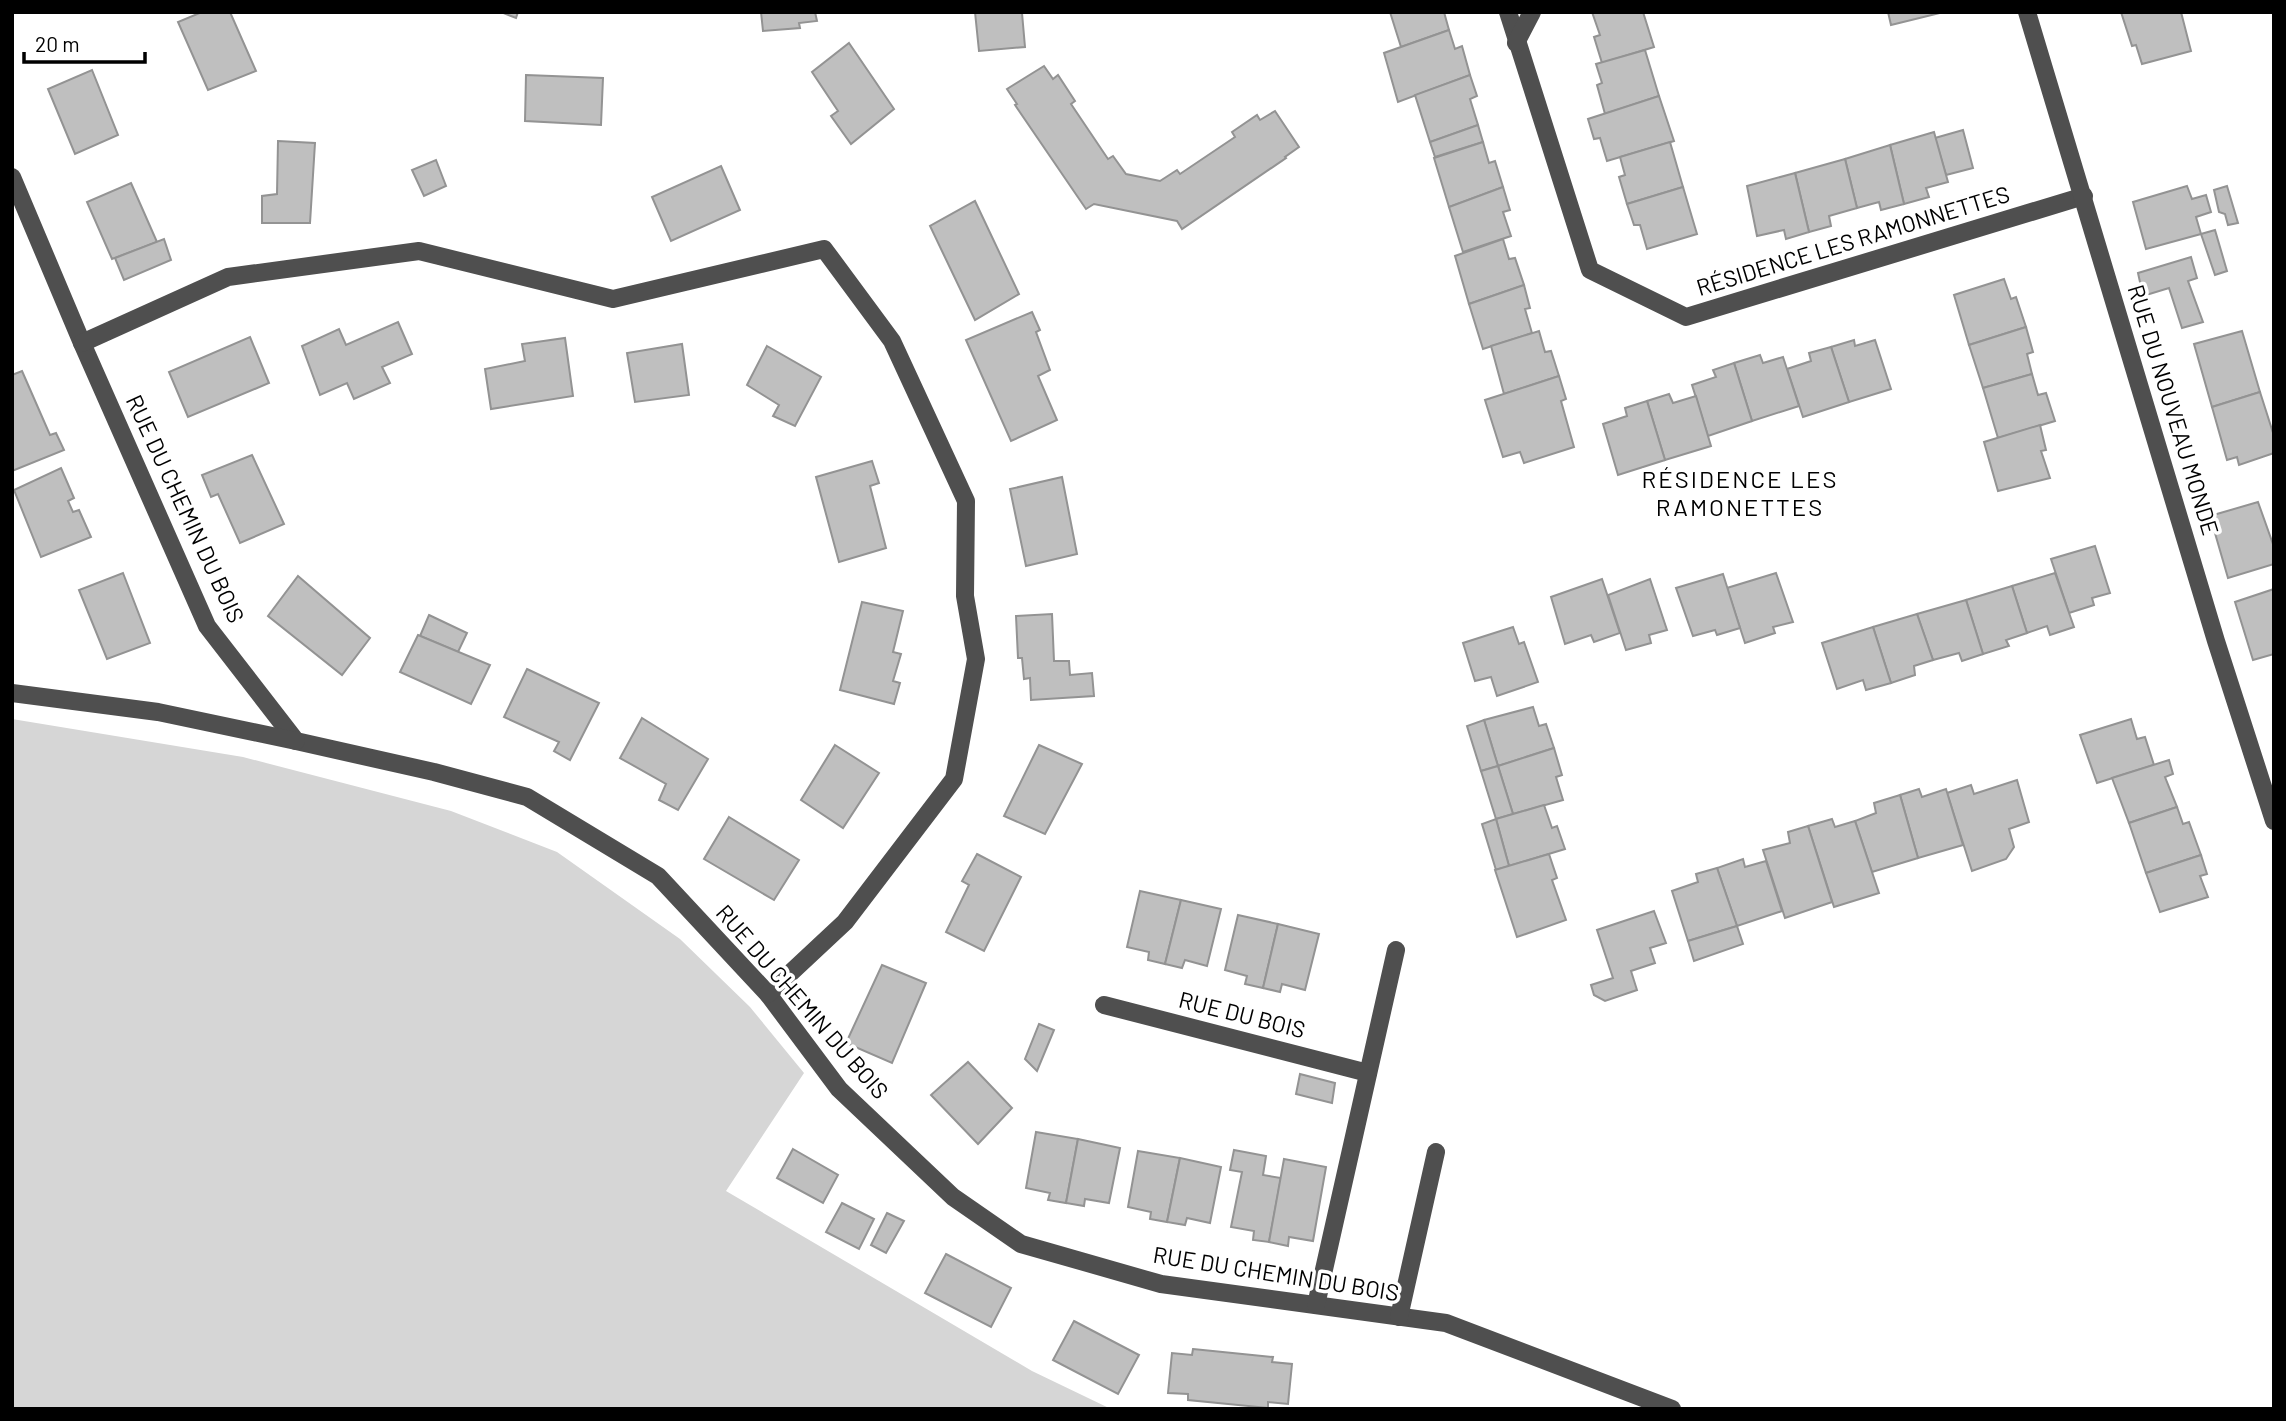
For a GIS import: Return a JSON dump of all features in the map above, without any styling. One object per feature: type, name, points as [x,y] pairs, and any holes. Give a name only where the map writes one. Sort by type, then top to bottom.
[{"type":"street","name":"RÉSIDENCE LES RAMONNETTES","points":[[1508,12],[1590,270],[1686,317],[2084,197]]},
{"type":"street","points":[[1517,43],[1532,12]]},
{"type":"street","name":"RUE DU NOUVEAU MONDE","points":[[2027,12],[2216,642],[2274,821]]},
{"type":"street","name":"RUE DU CHEMIN DU BOIS","points":[[12,177],[207,626],[296,741],[434,772],[527,797],[658,876],[768,994],[839,1089],[953,1197],[1021,1244],[1161,1284],[1446,1323],[1672,1409]]},
{"type":"street","points":[[82,343],[228,277],[419,251],[613,299],[824,249],[892,341],[965,501],[965,596],[975,659],[954,779],[845,922],[768,994]]},
{"type":"street","points":[[12,694],[158,712],[296,741]]},
{"type":"street","points":[[1316,1305],[1396,950]]},
{"type":"street","name":"RUE DU BOIS","points":[[1104,1005],[1368,1073]]},
{"type":"street","points":[[1399,1317],[1436,1152]]},
{"type":"shaded area","points":[[12,719],[243,757],[451,811],[557,852],[680,939],[750,1007],[804,1073],[726,1191],[1032,1371],[1111,1409],[12,1409]]},
{"type":"building","points":[[202,12],[230,12],[256,71],[208,90],[178,22]]},
{"type":"building","points":[[501,12],[518,12],[516,18]]},
{"type":"building","points":[[761,12],[815,12],[817,21],[799,23],[800,28],[763,31]]},
{"type":"building","points":[[975,12],[1028,12],[1022,13],[1025,47],[979,51]]},
{"type":"building","points":[[1390,12],[1444,12],[1449,30],[1401,47]]},
{"type":"building","points":[[1592,12],[1643,12],[1654,47],[1602,63],[1594,37],[1600,35]]},
{"type":"building","points":[[1888,12],[1939,12],[1940,13],[1891,25]]},
{"type":"building","points":[[2121,12],[2181,12],[2191,51],[2142,64],[2136,45],[2132,46]]},
{"type":"building","points":[[1449,30],[1455,49],[1462,46],[1470,75],[1398,102],[1384,53]]},
{"type":"building","points":[[849,43],[894,109],[851,144],[831,116],[838,111],[812,72]]},
{"type":"building","points":[[1645,50],[1659,96],[1605,114],[1597,85],[1602,83],[1596,64]]},
{"type":"building","points":[[1044,66],[1053,79],[1058,75],[1075,101],[1071,104],[1108,159],[1113,156],[1126,174],[1160,181],[1177,170],[1180,174],[1235,137],[1232,132],[1257,115],[1260,120],[1275,111],[1299,147],[1182,229],[1177,221],[1094,204],[1086,209],[1015,105],[1017,104],[1007,89]]},
{"type":"building","points":[[92,70],[118,135],[75,154],[48,89]]},
{"type":"building","points":[[526,75],[603,78],[601,125],[525,121]]},
{"type":"building","points":[[1470,75],[1477,96],[1470,99],[1478,125],[1430,142],[1415,95]]},
{"type":"building","points":[[1659,96],[1674,141],[1607,161],[1600,138],[1594,139],[1588,119]]},
{"type":"building","points":[[1478,125],[1483,142],[1435,157],[1430,142]]},
{"type":"building","points":[[1963,130],[1973,168],[1946,175],[1935,138]]},
{"type":"building","points":[[1934,132],[1948,182],[1926,188],[1929,197],[1904,204],[1890,145]]},
{"type":"building","points":[[278,141],[315,143],[310,223],[262,223],[262,196],[277,194]]},
{"type":"building","points":[[1483,142],[1489,163],[1495,161],[1503,187],[1449,207],[1434,158]]},
{"type":"building","points":[[1670,142],[1683,187],[1627,204],[1619,177],[1625,175],[1620,157]]},
{"type":"building","points":[[1890,145],[1904,204],[1881,210],[1879,202],[1857,208],[1845,159]]},
{"type":"building","points":[[1845,159],[1857,208],[1829,216],[1831,226],[1809,232],[1795,173]]},
{"type":"building","points":[[436,160],[446,186],[424,196],[412,170]]},
{"type":"building","points":[[721,166],[740,210],[671,241],[652,197]]},
{"type":"building","points":[[1795,173],[1809,232],[1786,239],[1784,230],[1757,236],[1747,186]]},
{"type":"building","points":[[131,183],[157,242],[112,259],[87,202]]},
{"type":"building","points":[[2187,186],[2192,199],[2206,195],[2211,212],[2196,217],[2201,234],[2146,249],[2133,202]]},
{"type":"building","points":[[2227,186],[2238,223],[2228,225],[2225,214],[2219,212],[2214,190]]},
{"type":"building","points":[[1503,187],[1510,210],[1503,212],[1511,236],[1463,252],[1449,207]]},
{"type":"building","points":[[1683,187],[1697,234],[1647,249],[1640,225],[1634,225],[1627,204]]},
{"type":"building","points":[[975,201],[1019,294],[975,320],[930,226]]},
{"type":"building","points":[[2215,230],[2227,271],[2215,275],[2201,234]]},
{"type":"building","points":[[164,239],[171,260],[124,280],[115,258]]},
{"type":"building","points":[[1503,239],[1509,259],[1515,258],[1524,285],[1469,304],[1455,256]]},
{"type":"building","points":[[2191,257],[2197,278],[2188,281],[2203,322],[2182,328],[2169,288],[2143,296],[2138,273]]},
{"type":"building","points":[[2004,279],[2011,299],[2016,297],[2026,327],[1969,345],[1954,295]]},
{"type":"building","points":[[1524,285],[1530,308],[1525,309],[1532,333],[1483,349],[1469,304]]},
{"type":"building","points":[[1032,312],[1040,330],[1036,332],[1050,370],[1038,376],[1057,420],[1011,441],[966,340]]},
{"type":"building","points":[[398,322],[412,354],[382,367],[390,383],[354,399],[347,383],[320,395],[302,346],[339,329],[346,345]]},
{"type":"building","points":[[2026,327],[2033,352],[2027,354],[2032,374],[1983,388],[1969,345]]},
{"type":"building","points":[[1539,331],[1545,352],[1551,351],[1559,376],[1504,394],[1491,346]]},
{"type":"building","points":[[2242,331],[2260,392],[2212,407],[2194,344]]},
{"type":"building","points":[[250,337],[269,383],[188,417],[169,372]]},
{"type":"building","points":[[565,338],[573,396],[491,409],[485,369],[525,361],[522,344]]},
{"type":"building","points":[[1854,340],[1855,346],[1875,340],[1891,389],[1849,402],[1831,347]]},
{"type":"building","points":[[682,344],[689,395],[635,402],[627,353]]},
{"type":"building","points":[[767,346],[821,377],[795,426],[773,416],[779,405],[747,385]]},
{"type":"building","points":[[1831,347],[1849,402],[1803,417],[1787,369],[1811,361],[1809,353]]},
{"type":"building","points":[[1760,355],[1763,363],[1783,357],[1799,406],[1752,421],[1734,363]]},
{"type":"building","points":[[1734,363],[1752,421],[1708,436],[1692,385],[1716,377],[1713,370]]},
{"type":"building","points":[[22,371],[50,435],[56,433],[64,450],[12,471],[12,375]]},
{"type":"building","points":[[2032,374],[2038,395],[2046,393],[2055,421],[1998,438],[1983,388]]},
{"type":"building","points":[[1559,376],[1566,399],[1561,401],[1574,447],[1524,463],[1520,452],[1503,457],[1485,400]]},
{"type":"building","points":[[2260,392],[2274,436],[2274,453],[2239,465],[2237,457],[2227,460],[2212,407]]},
{"type":"building","points":[[1669,394],[1673,403],[1696,396],[1711,446],[1665,460],[1647,401]]},
{"type":"building","points":[[1647,401],[1665,460],[1618,475],[1603,424],[1627,416],[1625,408]]},
{"type":"building","points":[[2040,425],[2046,450],[2041,451],[2050,478],[1998,491],[1984,442]]},
{"type":"building","points":[[252,455],[284,524],[240,543],[218,494],[211,497],[202,475]]},
{"type":"building","points":[[872,461],[879,483],[870,486],[886,548],[839,562],[816,477]]},
{"type":"building","points":[[61,468],[74,498],[68,501],[73,512],[79,510],[91,537],[41,557],[14,490]]},
{"type":"building","points":[[1062,477],[1077,554],[1026,566],[1010,489]]},
{"type":"building","points":[[2258,502],[2274,547],[2274,564],[2228,578],[2210,516]]},
{"type":"building","points":[[2095,546],[2110,593],[2092,598],[2094,605],[2069,613],[2051,559]]},
{"type":"building","points":[[123,573],[150,643],[107,659],[79,590]]},
{"type":"building","points":[[1776,573],[1793,622],[1773,627],[1775,633],[1745,643],[1727,588]]},
{"type":"building","points":[[2055,573],[2074,627],[2050,635],[2047,626],[2027,633],[2012,586]]},
{"type":"building","points":[[1723,574],[1740,628],[1717,635],[1715,630],[1693,636],[1676,588]]},
{"type":"building","points":[[298,576],[370,638],[342,675],[268,616]]},
{"type":"building","points":[[1602,579],[1620,633],[1594,642],[1591,635],[1565,644],[1551,597]]},
{"type":"building","points":[[1650,579],[1667,630],[1649,635],[1651,643],[1626,650],[1608,595]]},
{"type":"building","points":[[2012,586],[2027,633],[2006,640],[2009,646],[1983,654],[1966,600]]},
{"type":"building","points":[[2274,589],[2274,654],[2253,660],[2235,602]]},
{"type":"building","points":[[1966,600],[1983,654],[1962,661],[1959,653],[1933,660],[1917,614]]},
{"type":"building","points":[[862,602],[903,611],[893,652],[901,654],[893,681],[900,683],[894,704],[840,690]]},
{"type":"building","points":[[1052,614],[1054,661],[1069,661],[1070,675],[1092,673],[1094,696],[1031,700],[1030,678],[1024,679],[1022,658],[1018,658],[1016,616]]},
{"type":"building","points":[[1917,614],[1933,660],[1914,666],[1915,675],[1891,683],[1873,627]]},
{"type":"building","points":[[429,615],[467,633],[458,652],[420,636]]},
{"type":"building","points":[[1513,627],[1519,644],[1524,642],[1538,682],[1497,696],[1491,677],[1475,681],[1463,643]]},
{"type":"building","points":[[1873,627],[1891,683],[1866,690],[1863,680],[1837,689],[1822,643]]},
{"type":"building","points":[[418,635],[490,665],[471,704],[400,672]]},
{"type":"building","points":[[527,669],[599,703],[570,760],[554,751],[559,742],[504,717]]},
{"type":"building","points":[[1533,707],[1539,726],[1546,724],[1554,748],[1498,766],[1484,720]]},
{"type":"building","points":[[642,718],[708,759],[678,810],[659,800],[666,784],[620,758]]},
{"type":"building","points":[[2131,719],[2137,739],[2145,737],[2154,765],[2097,783],[2080,735]]},
{"type":"building","points":[[1484,720],[1498,766],[1481,771],[1467,726]]},
{"type":"building","points":[[835,745],[879,773],[843,828],[801,800]]},
{"type":"building","points":[[1039,745],[1082,764],[1045,834],[1004,816]]},
{"type":"building","points":[[1554,748],[1562,775],[1556,777],[1563,800],[1513,814],[1498,766]]},
{"type":"building","points":[[2169,760],[2173,774],[2165,777],[2177,807],[2129,823],[2112,778]]},
{"type":"building","points":[[1498,766],[1513,814],[1496,819],[1481,771]]},
{"type":"building","points":[[2017,780],[2029,822],[2009,829],[2014,847],[2006,859],[1972,871],[1947,793],[1971,785],[1974,794]]},
{"type":"building","points":[[1919,789],[1922,797],[1946,789],[1963,845],[1918,858],[1900,795]]},
{"type":"building","points":[[1900,795],[1918,858],[1872,872],[1855,821],[1876,813],[1874,803]]},
{"type":"building","points":[[1544,805],[1552,828],[1557,826],[1565,849],[1509,866],[1496,819]]},
{"type":"building","points":[[2177,807],[2183,824],[2189,822],[2201,855],[2146,873],[2129,823]]},
{"type":"building","points":[[729,817],[799,860],[774,900],[704,859]]},
{"type":"building","points":[[1496,819],[1509,866],[1496,870],[1482,824]]},
{"type":"building","points":[[1832,819],[1835,827],[1855,821],[1879,893],[1834,907],[1808,826]]},
{"type":"building","points":[[1808,826],[1832,902],[1785,918],[1763,850],[1790,843],[1788,832]]},
{"type":"building","points":[[977,854],[1021,877],[984,951],[946,932],[969,885],[962,881]]},
{"type":"building","points":[[1549,854],[1557,878],[1552,880],[1566,920],[1517,937],[1495,870]]},
{"type":"building","points":[[2201,855],[2207,874],[2200,876],[2208,897],[2160,912],[2146,873]]},
{"type":"building","points":[[1743,859],[1745,867],[1766,861],[1782,911],[1737,926],[1717,868]]},
{"type":"building","points":[[1717,868],[1737,926],[1688,941],[1672,891],[1698,882],[1696,874]]},
{"type":"building","points":[[1140,891],[1181,900],[1165,964],[1148,960],[1149,952],[1127,947]]},
{"type":"building","points":[[1181,900],[1221,909],[1207,966],[1185,960],[1182,968],[1165,964]]},
{"type":"building","points":[[1654,911],[1666,943],[1650,948],[1655,963],[1631,971],[1637,990],[1605,1001],[1594,995],[1591,985],[1613,978],[1597,930]]},
{"type":"building","points":[[1238,915],[1278,924],[1263,988],[1245,984],[1247,976],[1225,970]]},
{"type":"building","points":[[1278,924],[1319,934],[1305,990],[1282,984],[1280,992],[1263,988]]},
{"type":"building","points":[[1737,926],[1743,944],[1694,961],[1688,941]]},
{"type":"building","points":[[882,965],[926,983],[892,1063],[846,1043]]},
{"type":"building","points":[[1039,1024],[1054,1030],[1037,1071],[1025,1059]]},
{"type":"building","points":[[968,1062],[1012,1108],[978,1144],[931,1095]]},
{"type":"building","points":[[1300,1074],[1335,1083],[1332,1103],[1296,1094]]},
{"type":"building","points":[[1036,1132],[1078,1139],[1066,1203],[1048,1200],[1050,1193],[1026,1188]]},
{"type":"building","points":[[1078,1139],[1120,1148],[1109,1203],[1085,1199],[1084,1206],[1066,1203]]},
{"type":"building","points":[[793,1149],[838,1175],[823,1203],[777,1178]]},
{"type":"building","points":[[1234,1150],[1266,1156],[1263,1175],[1281,1178],[1269,1242],[1253,1240],[1254,1231],[1231,1227],[1242,1172],[1230,1170]]},
{"type":"building","points":[[1138,1151],[1180,1158],[1167,1222],[1150,1219],[1151,1212],[1128,1207]]},
{"type":"building","points":[[1180,1158],[1221,1167],[1210,1223],[1187,1218],[1185,1225],[1167,1222]]},
{"type":"building","points":[[1284,1159],[1326,1167],[1313,1241],[1289,1237],[1288,1246],[1269,1242]]},
{"type":"building","points":[[842,1203],[874,1219],[859,1249],[826,1232]]},
{"type":"building","points":[[887,1213],[904,1221],[886,1253],[871,1245]]},
{"type":"building","points":[[946,1254],[1011,1288],[991,1327],[925,1293]]},
{"type":"building","points":[[1074,1321],[1139,1355],[1118,1394],[1053,1360]]},
{"type":"building","points":[[1193,1349],[1273,1357],[1272,1362],[1292,1364],[1288,1404],[1268,1402],[1268,1408],[1188,1400],[1188,1394],[1168,1393],[1172,1353],[1192,1355]]},
{"type":"district","name":"RÉSIDENCE LES RAMONETTES","points":[[1740,494]]}]
